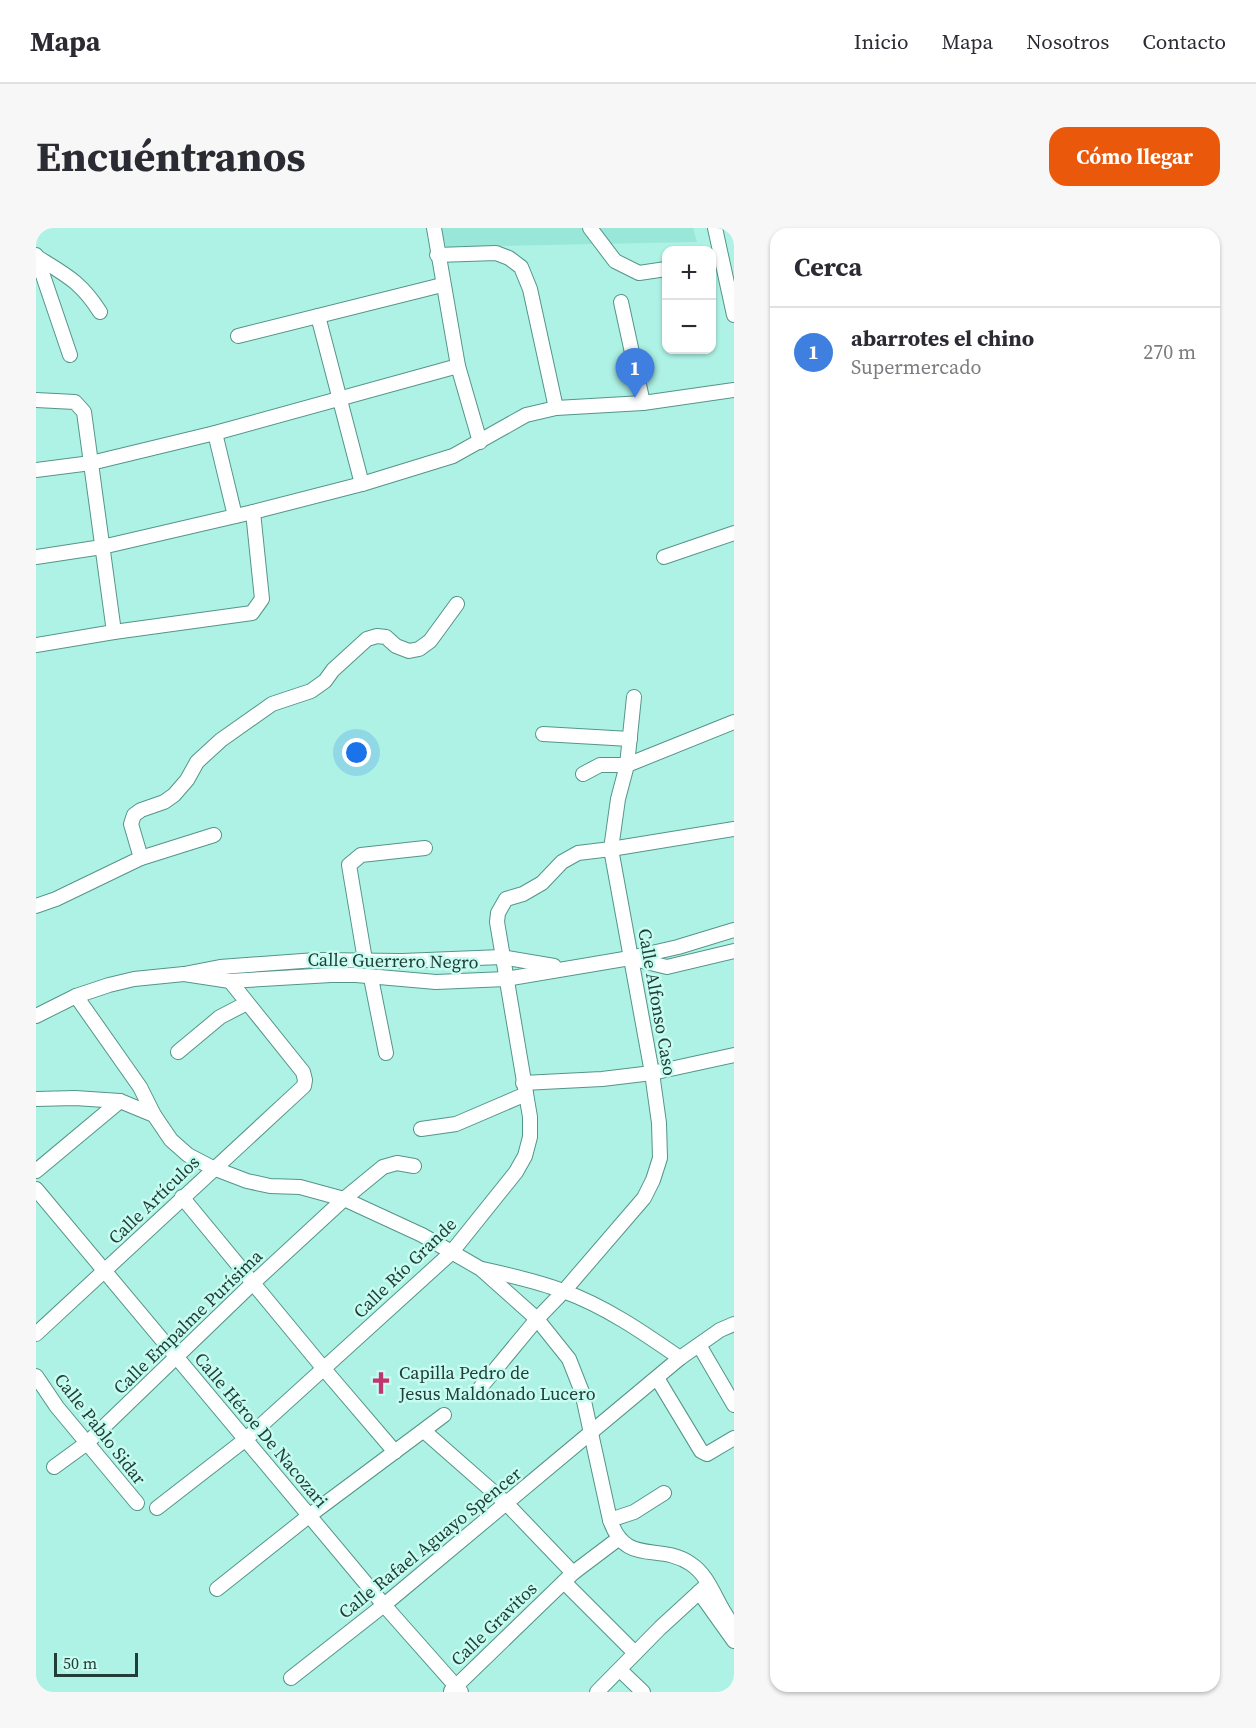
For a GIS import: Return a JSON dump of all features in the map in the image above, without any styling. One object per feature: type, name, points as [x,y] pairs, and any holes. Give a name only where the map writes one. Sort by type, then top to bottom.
[{"type":"street","points":[[434,228],[442,285],[458,366],[480,442]]},
{"type":"street","points":[[590,228],[615,261],[639,273],[662,270]]},
{"type":"street","points":[[715,228],[717,262],[734,315]]},
{"type":"street","points":[[437,255],[496,253],[509,258],[521,267],[530,289],[556,408]]},
{"type":"street","points":[[36,256],[76,280],[100,312]]},
{"type":"street","points":[[36,256],[70,355]]},
{"type":"street","points":[[238,336],[442,285]]},
{"type":"street","points":[[621,302],[643,403]]},
{"type":"street","points":[[318,316],[362,484]]},
{"type":"street","points":[[36,470],[91,463],[214,433],[458,366]]},
{"type":"street","points":[[36,557],[102,547],[362,484],[453,456],[526,416],[556,408],[643,403],[734,390]]},
{"type":"street","points":[[36,400],[75,402],[84,412],[114,632]]},
{"type":"street","points":[[214,433],[235,516]]},
{"type":"street","points":[[36,645],[252,613],[262,599],[253,512]]},
{"type":"street","points":[[664,557],[734,533]]},
{"type":"street","points":[[141,858],[131,824],[134,815],[174,795],[206,752],[272,704],[311,691],[325,681],[333,670],[367,639],[377,636],[386,637],[396,646],[409,651],[419,649],[430,641],[456,604]]},
{"type":"street","name":"Calle Alfonso Caso","points":[[480,1388],[537,1318],[564,1291],[644,1198],[660,1158],[659,1123],[652,1072],[611,849],[618,799],[627,765],[634,697]]},
{"type":"street","points":[[583,774],[600,765],[627,765],[734,722]]},
{"type":"street","points":[[543,734],[630,739]]},
{"type":"street","name":"Calle Río Grande","points":[[157,1508],[246,1439],[451,1253],[516,1172],[525,1156],[530,1127],[497,922],[498,913],[506,899],[523,894],[542,883],[570,856],[594,849],[611,849],[734,829]]},
{"type":"street","points":[[36,906],[141,858],[214,835]]},
{"type":"street","points":[[365,960],[349,865],[361,855],[425,848]]},
{"type":"street","name":"Calle Guerrero Negro","points":[[184,974],[230,981],[331,975],[436,982],[506,979],[630,958],[734,930]]},
{"type":"street","points":[[630,958],[667,967],[734,951]]},
{"type":"street","name":"Calle Guerrero Negro","points":[[36,1016],[76,996],[134,979],[184,974],[220,967],[365,960],[402,961],[502,957],[565,968]]},
{"type":"street","points":[[371,978],[386,1053]]},
{"type":"street","points":[[178,1052],[220,1017],[247,1003],[230,981]]},
{"type":"street","points":[[76,996],[140,1087],[154,1115],[171,1140],[188,1155],[213,1168],[247,1181],[300,1187],[344,1199],[422,1235],[481,1269],[537,1318],[569,1359],[582,1392],[610,1520],[618,1539],[635,1549],[680,1559],[691,1564],[700,1572],[704,1588],[734,1641]]},
{"type":"street","name":"Calle Artículos","points":[[36,1334],[304,1086],[303,1072],[247,1003]]},
{"type":"street","points":[[421,1129],[456,1124],[525,1089],[652,1072],[734,1055]]},
{"type":"street","points":[[36,1099],[75,1098],[120,1101],[154,1115]]},
{"type":"street","points":[[36,1171],[120,1101]]},
{"type":"street","name":"Calle Empalme Purísima","points":[[54,1467],[87,1443],[344,1199],[383,1167],[397,1163],[414,1166]]},
{"type":"street","name":"Calle Héroe De Nacozari","points":[[36,1190],[455,1690]]},
{"type":"street","points":[[182,1197],[395,1452]]},
{"type":"street","points":[[481,1269],[523,1278],[564,1291],[624,1322],[680,1358]]},
{"type":"street","name":"Calle Rafael Aguayo Spencer","points":[[291,1678],[507,1504],[680,1358],[720,1330],[734,1324]]},
{"type":"street","points":[[699,1345],[734,1405]]},
{"type":"street","name":"Calle Pablo Sidar","points":[[36,1376],[57,1407],[137,1503]]},
{"type":"street","points":[[657,1378],[701,1451],[707,1454],[734,1438]]},
{"type":"street","points":[[217,1589],[310,1515],[444,1415]]},
{"type":"street","points":[[424,1431],[507,1504],[568,1578],[635,1653]]},
{"type":"street","points":[[610,1520],[634,1512],[664,1493]]},
{"type":"street","name":"Calle Gravitos","points":[[455,1690],[568,1578],[618,1539]]},
{"type":"street","points":[[704,1588],[734,1626]]},
{"type":"street","points":[[597,1692],[704,1588]]},
{"type":"street","points":[[620,1670],[643,1692]]},
{"type":"shaded area","points":[[441,228],[693,228],[697,242],[446,247]]},
{"type":"place","name":"abarrotes el chino","points":[[635,398]]},
{"type":"place","name":"Capilla Pedro de Jesus Maldonado Lucero","points":[[381,1383]]}]
